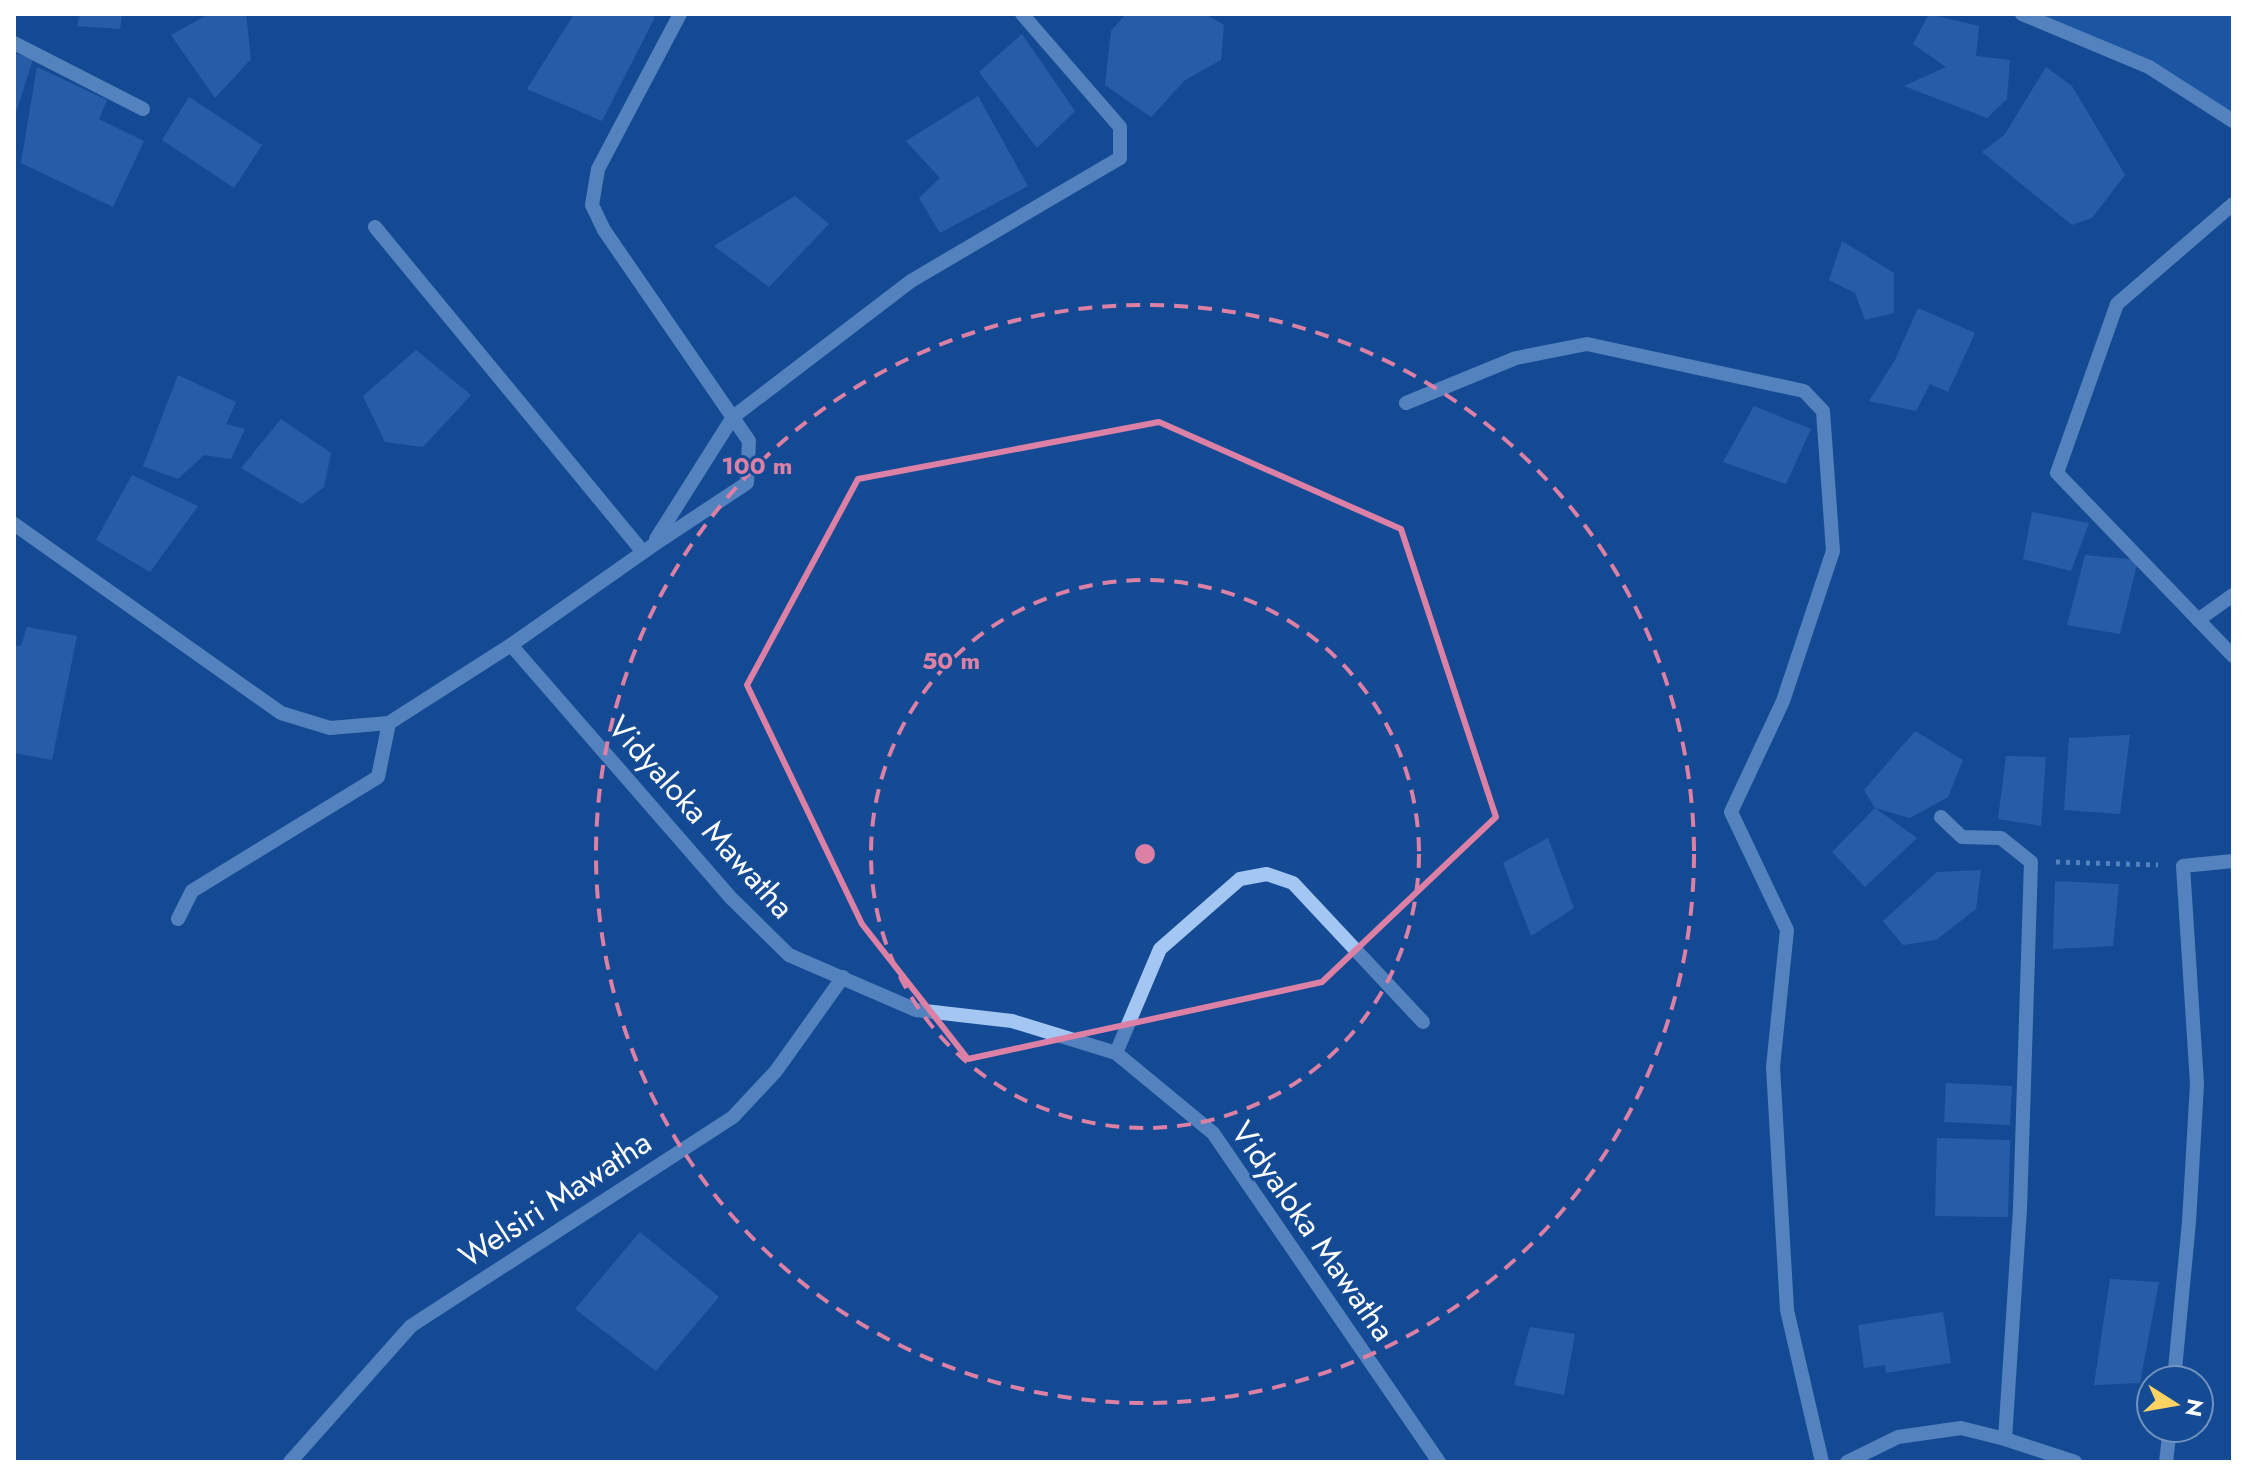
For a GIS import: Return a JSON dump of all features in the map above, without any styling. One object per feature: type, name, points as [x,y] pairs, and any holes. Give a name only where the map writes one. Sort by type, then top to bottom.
[{"type":"street","points":[[14,524],[281,713],[330,728],[389,723],[511,645],[747,483],[749,441],[604,230],[592,205],[598,169],[680,14]]},
{"type":"street","points":[[647,549],[733,417],[911,281],[1120,158],[1120,127],[1022,14]]},
{"type":"street","points":[[2022,14],[2149,67],[2233,121]]},
{"type":"street","points":[[14,43],[143,109]]},
{"type":"street","points":[[2233,204],[2117,304],[2057,473],[2233,656]]},
{"type":"street","points":[[375,227],[647,549]]},
{"type":"street","points":[[1406,403],[1516,358],[1587,344],[1804,391],[1823,411],[1833,551],[1783,701],[1731,812],[1787,930],[1773,1067],[1787,1310],[1822,1462]]},
{"type":"street","points":[[2198,620],[2233,595]]},
{"type":"street","name":"Vidyaloka Mawatha","points":[[511,645],[731,898],[789,955],[916,1010],[1012,1021],[1116,1053],[1213,1133],[1439,1462]]},
{"type":"street","points":[[178,919],[192,891],[378,777],[389,723]]},
{"type":"street","points":[[1941,817],[1962,837],[2001,838],[2031,862],[2020,1209],[2005,1439]]},
{"type":"street","points":[[2176,1364],[2189,1222],[2197,1084],[2183,866],[2233,861]]},
{"type":"street","points":[[1116,1053],[1160,949],[1240,879],[1267,874],[1293,883],[1423,1022]]},
{"type":"street","name":"Welsiri Mawatha","points":[[290,1462],[411,1326],[733,1117],[776,1071],[843,977]]},
{"type":"street","points":[[1847,1462],[1898,1437],[1961,1428],[2075,1462]]},
{"type":"path","points":[[2031,862],[2183,866]]},
{"type":"highlighted area","points":[[1159,422],[1401,529],[1496,817],[1322,982],[968,1059],[862,924],[747,685],[858,479]]},
{"type":"shaded area","points":[[2022,14],[2233,14],[2233,121],[2149,67]]},
{"type":"building","points":[[80,14],[122,14],[120,29],[77,26]]},
{"type":"building","points":[[209,14],[246,14],[251,59],[215,98],[171,35]]},
{"type":"building","points":[[574,14],[646,14],[655,17],[602,121],[527,89]]},
{"type":"building","points":[[1126,14],[1205,14],[1224,25],[1221,60],[1185,80],[1151,117],[1105,85],[1111,31]]},
{"type":"building","points":[[1929,14],[1979,26],[1976,56],[2010,60],[2007,99],[1987,118],[1904,86],[1946,67],[1913,44]]},
{"type":"building","points":[[1022,34],[1075,111],[1037,148],[979,72]]},
{"type":"building","points":[[14,53],[33,59],[15,116],[14,116]]},
{"type":"building","points":[[37,67],[107,100],[99,119],[144,141],[113,207],[21,163]]},
{"type":"building","points":[[2046,67],[2072,86],[2125,175],[2092,218],[2072,225],[1982,152],[2005,134]]},
{"type":"building","points":[[978,96],[1028,186],[940,233],[919,198],[940,178],[906,141]]},
{"type":"building","points":[[189,97],[262,145],[234,188],[162,140]]},
{"type":"building","points":[[795,196],[829,224],[769,287],[714,246]]},
{"type":"building","points":[[1842,241],[1894,273],[1894,313],[1865,320],[1855,293],[1829,280]]},
{"type":"building","points":[[1918,308],[1975,333],[1948,392],[1930,384],[1916,411],[1869,401],[1895,360]]},
{"type":"building","points":[[416,350],[471,395],[423,447],[385,442],[363,396]]},
{"type":"building","points":[[178,375],[236,402],[226,424],[245,429],[231,459],[204,455],[178,479],[143,466]]},
{"type":"building","points":[[1754,406],[1811,429],[1786,484],[1723,462]]},
{"type":"building","points":[[281,419],[331,453],[324,487],[302,504],[241,468]]},
{"type":"building","points":[[132,475],[198,506],[150,572],[96,540]]},
{"type":"building","points":[[2032,512],[2089,523],[2071,571],[2023,559]]},
{"type":"building","points":[[2085,555],[2138,560],[2120,634],[2067,625]]},
{"type":"building","points":[[27,627],[77,636],[52,760],[14,753],[14,645],[21,646]]},
{"type":"building","points":[[1915,731],[1963,760],[1948,797],[1910,818],[1875,808],[1864,790]]},
{"type":"building","points":[[2130,735],[2120,814],[2064,810],[2069,738]]},
{"type":"building","points":[[2006,756],[2046,757],[2041,826],[1998,819]]},
{"type":"building","points":[[1875,808],[1917,838],[1865,887],[1832,852]]},
{"type":"building","points":[[1548,838],[1574,908],[1531,936],[1503,863]]},
{"type":"building","points":[[1981,870],[1976,909],[1936,940],[1903,945],[1883,921],[1937,872]]},
{"type":"building","points":[[2055,881],[2119,884],[2113,946],[2053,949]]},
{"type":"building","points":[[1946,1083],[2012,1086],[2010,1125],[1944,1122]]},
{"type":"building","points":[[1937,1138],[2010,1140],[2008,1217],[1935,1216]]},
{"type":"building","points":[[640,1232],[719,1297],[656,1371],[575,1309]]},
{"type":"building","points":[[2110,1279],[2159,1282],[2144,1364],[2135,1364],[2135,1383],[2094,1385]]},
{"type":"building","points":[[1943,1312],[1951,1363],[1886,1373],[1885,1365],[1864,1368],[1858,1325]]},
{"type":"building","points":[[1530,1327],[1575,1334],[1564,1395],[1514,1385]]}]
